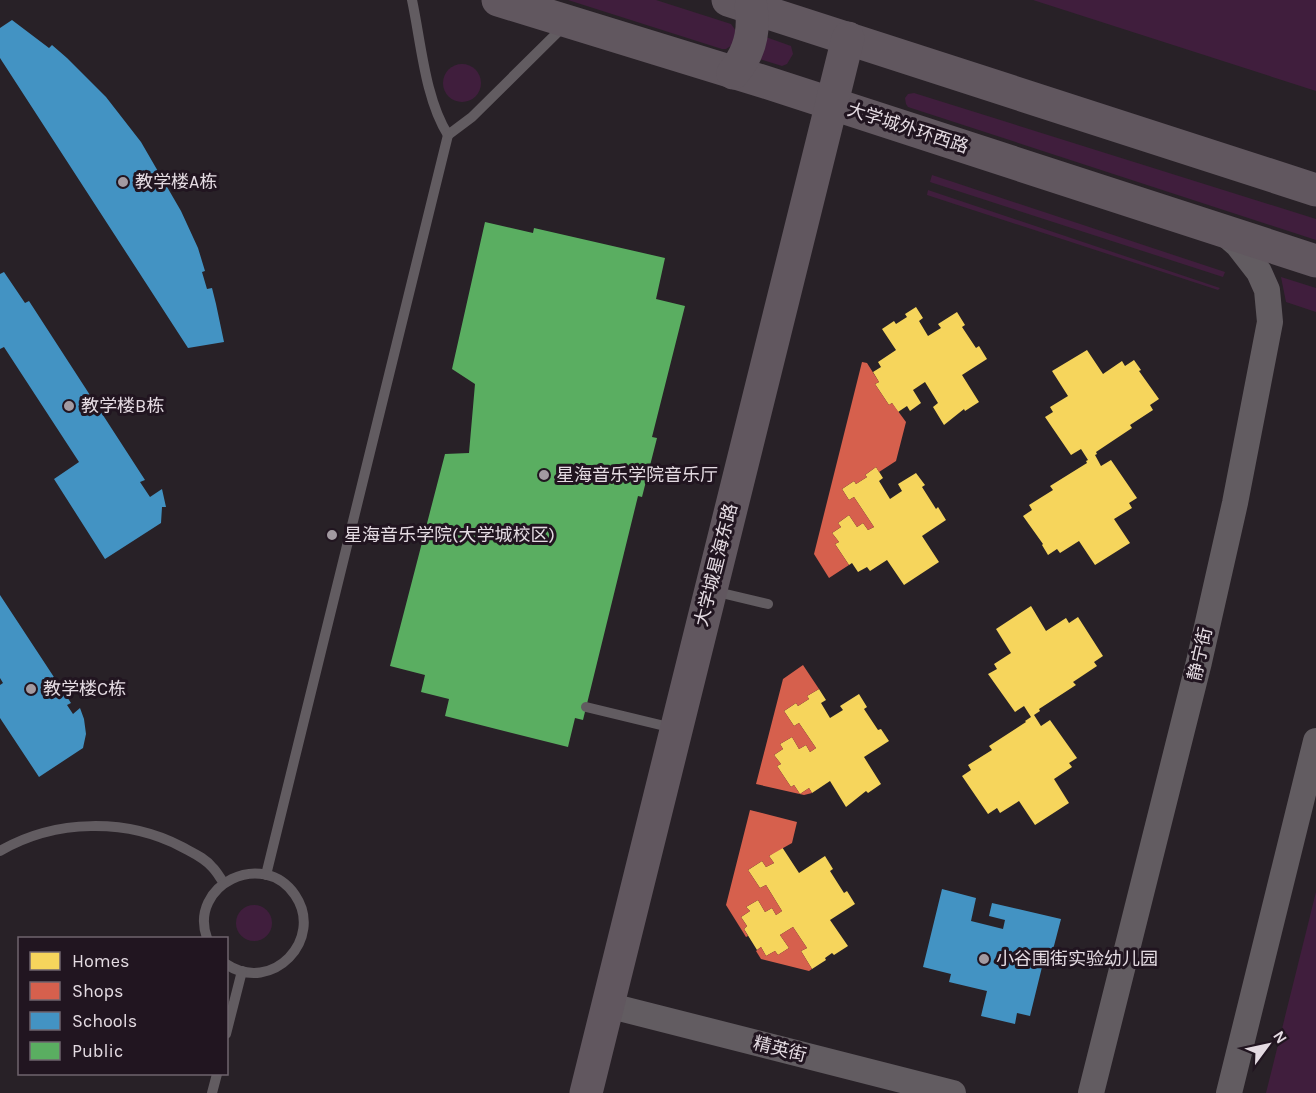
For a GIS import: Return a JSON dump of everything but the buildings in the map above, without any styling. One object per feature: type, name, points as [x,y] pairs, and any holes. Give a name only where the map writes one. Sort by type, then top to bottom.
[{"type":"main road","name":"大学城外环西路","points":[[498,0],[831,104],[1316,261]]},
{"type":"main road","points":[[740,3],[1316,190]]},
{"type":"main road","points":[[733,73],[750,42],[752,25],[740,3]]},
{"type":"main road","name":"大学城星海东路","points":[[586,1093],[848,38]]},
{"type":"street","name":"静宁街","points":[[1091,1093],[1199,662],[1235,503],[1270,322],[1267,290],[1259,272],[1238,245],[1218,228]]},
{"type":"street","points":[[1229,1093],[1316,741]]},
{"type":"street","name":"精英街","points":[[607,1005],[953,1093]]},
{"type":"lane","points":[[412,0],[432,102],[448,135]]},
{"type":"lane","points":[[266,875],[448,135],[472,117],[568,22]]},
{"type":"lane","points":[[710,590],[768,604]]},
{"type":"lane","points":[[586,707],[676,729]]},
{"type":"lane","points":[[0,851],[23,840],[51,831],[83,827],[140,830],[198,856],[212,866],[224,883]]},
{"type":"lane","points":[[207,937],[204,922],[206,910],[216,891],[224,883],[244,874],[266,875],[276,878],[294,893],[303,913],[299,946],[284,962],[264,972],[242,971],[228,965]]},
{"type":"lane","points":[[228,1026],[242,971]]},
{"type":"lane","points":[[212,1093],[217,1075]]},
{"type":"shaded area","points":[[568,0],[656,0],[731,24],[736,31],[732,45],[722,49]]},
{"type":"shaded area","points":[[1033,0],[1316,0],[1316,91]]},
{"type":"shaded area","points":[[763,36],[791,46],[793,54],[787,64],[782,66],[756,58]]},
{"type":"shaded area","points":[[462,64],[476,69],[481,83],[476,97],[462,102],[448,97],[443,83],[448,69]]},
{"type":"shaded area","points":[[914,93],[1316,219],[1316,240],[908,107],[905,98],[908,94]]},
{"type":"shaded area","points":[[932,175],[1225,272],[1223,277],[930,182]]},
{"type":"shaded area","points":[[928,190],[1220,288],[1218,290],[927,195]]},
{"type":"shaded area","points":[[1281,277],[1316,288],[1316,312],[1286,302]]},
{"type":"shaded area","points":[[1316,892],[1316,1093],[1266,1093]]},
{"type":"shaded area","points":[[254,905],[266,911],[272,923],[266,935],[254,941],[242,935],[236,923],[242,911]]},
{"type":"place","name":"教学楼A栋","points":[[123,182]]},
{"type":"place","name":"教学楼B栋","points":[[69,406]]},
{"type":"place","name":"星海音乐学院音乐厅","points":[[544,475]]},
{"type":"place","name":"星海音乐学院(大学城校区)","points":[[332,535]]},
{"type":"place","name":"教学楼C栋","points":[[31,689]]},
{"type":"place","name":"小谷围街实验幼儿园","points":[[984,959]]}]
